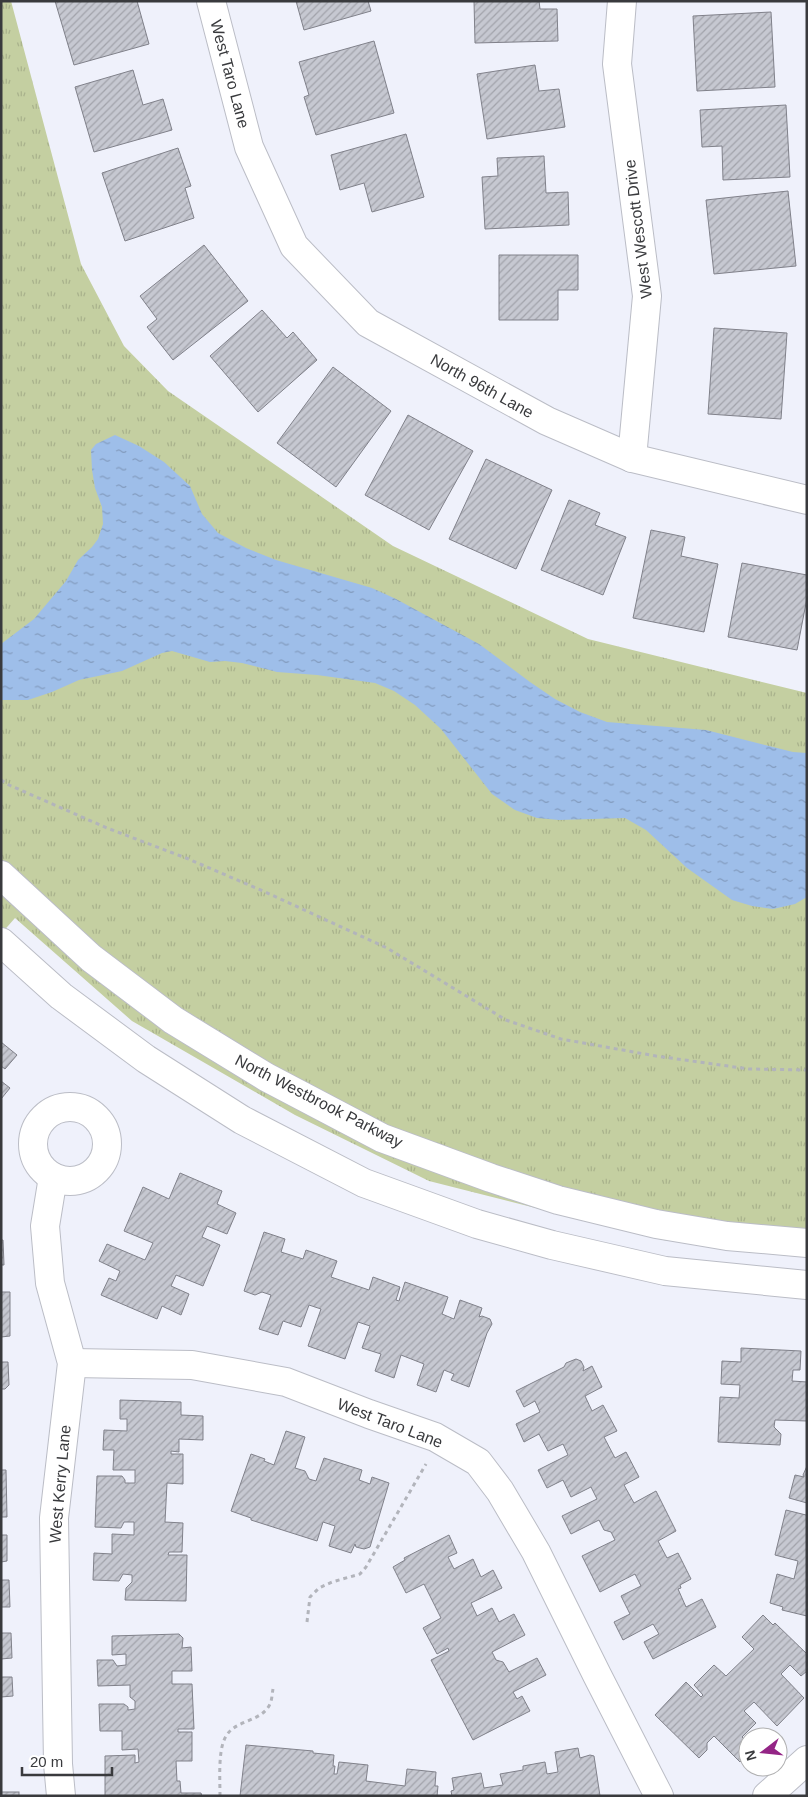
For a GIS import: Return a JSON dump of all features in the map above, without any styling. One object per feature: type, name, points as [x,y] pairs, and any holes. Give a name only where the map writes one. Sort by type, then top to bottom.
[{"type":"street","name":"West Taro Lane","points":[[211,1],[249,147]]},
{"type":"street","name":"West Wescott Drive","points":[[622,1],[617,64],[648,296],[632,458]]},
{"type":"street","name":"North 96th Lane","points":[[249,147],[294,246],[368,323],[547,421],[632,458],[807,500]]},
{"type":"street","name":"North Westbrook Parkway","points":[[1,875],[92,958],[173,1020],[266,1077],[382,1138],[491,1178],[567,1202],[656,1224],[727,1236],[807,1243]]},
{"type":"street","points":[[1,942],[61,996],[146,1060],[242,1120],[364,1183],[477,1224],[561,1248],[665,1271],[807,1285]]},
{"type":"street","name":"West Kerry Lane","points":[[53,1177],[45,1226],[50,1283],[72,1362],[54,1518],[58,1764],[61,1796]]},
{"type":"street","name":"West Taro Lane","points":[[72,1362],[192,1365],[286,1382],[440,1440],[478,1462],[500,1491],[536,1552],[659,1796]]},
{"type":"street","points":[[767,1796],[807,1760]]},
{"type":"path","points":[[1,780],[107,828],[186,858],[263,891],[387,948],[506,1020],[561,1039],[656,1056],[749,1069],[807,1070]]},
{"type":"path","points":[[307,1622],[310,1597],[320,1588],[332,1582],[360,1574],[377,1551],[440,1440]]},
{"type":"path","points":[[220,1796],[222,1747],[225,1736],[234,1726],[265,1712],[271,1703],[273,1689]]},
{"type":"green space","points":[[1,1],[11,1],[81,264],[124,346],[168,391],[393,546],[588,639],[807,693],[807,1257],[663,1240],[429,1181],[295,1115],[132,1021],[15,918],[1,934]]},
{"type":"water","points":[[115,435],[139,446],[164,462],[190,486],[202,514],[218,533],[246,548],[276,560],[372,588],[396,599],[479,644],[555,699],[580,712],[607,722],[706,730],[793,752],[807,753],[807,897],[795,904],[773,909],[752,906],[732,900],[687,868],[646,830],[625,818],[559,820],[537,818],[515,810],[492,794],[441,729],[415,705],[394,691],[375,683],[277,672],[242,663],[210,662],[172,651],[162,653],[122,671],[79,680],[28,700],[1,700],[1,644],[34,619],[66,581],[78,560],[98,539],[103,524],[102,507],[95,488],[91,450],[96,444]]},
{"type":"building","points":[[55,1],[137,1],[149,44],[74,65]]},
{"type":"building","points":[[296,1],[368,1],[371,11],[304,30]]},
{"type":"building","points":[[474,1],[539,1],[540,9],[557,9],[558,41],[475,43]]},
{"type":"building","points":[[771,12],[775,87],[697,91],[693,16]]},
{"type":"building","points":[[374,41],[394,113],[316,135],[304,97],[309,95],[299,62]]},
{"type":"building","points":[[535,65],[539,91],[559,89],[565,127],[487,139],[477,74]]},
{"type":"building","points":[[133,70],[143,105],[163,99],[172,130],[94,152],[75,87]]},
{"type":"building","points":[[786,105],[790,177],[723,180],[722,146],[702,147],[700,110]]},
{"type":"building","points":[[406,134],[424,197],[372,212],[364,183],[340,190],[331,155]]},
{"type":"building","points":[[178,148],[191,186],[185,188],[194,218],[125,241],[102,173]]},
{"type":"building","points":[[544,156],[546,193],[568,192],[569,225],[485,229],[482,177],[498,176],[497,158]]},
{"type":"building","points":[[788,191],[796,266],[714,274],[706,200]]},
{"type":"building","points":[[204,245],[248,301],[173,360],[147,327],[157,319],[140,296]]},
{"type":"building","points":[[499,255],[578,255],[578,290],[558,290],[558,320],[499,320]]},
{"type":"building","points":[[262,310],[287,338],[293,332],[317,360],[258,412],[210,356]]},
{"type":"building","points":[[714,328],[787,333],[781,419],[708,414]]},
{"type":"building","points":[[333,367],[391,411],[336,487],[277,443]]},
{"type":"building","points":[[408,415],[473,451],[429,530],[365,495]]},
{"type":"building","points":[[486,459],[552,490],[516,569],[449,539]]},
{"type":"building","points":[[569,500],[600,513],[595,525],[626,537],[603,595],[541,570]]},
{"type":"building","points":[[651,530],[685,537],[681,556],[718,564],[704,632],[633,618]]},
{"type":"building","points":[[742,563],[807,575],[807,598],[797,650],[728,637]]},
{"type":"building","points":[[1,1042],[17,1055],[5,1069],[1,1066]]},
{"type":"building","points":[[1,1081],[10,1088],[1,1099]]},
{"type":"building","points":[[180,1173],[222,1191],[217,1204],[236,1213],[227,1234],[207,1226],[202,1237],[220,1245],[203,1286],[176,1275],[171,1286],[189,1294],[181,1315],[162,1306],[157,1319],[101,1295],[109,1278],[116,1281],[120,1271],[99,1261],[107,1244],[145,1260],[153,1243],[124,1231],[143,1187],[169,1199]]},
{"type":"building","points":[[264,1232],[285,1239],[281,1252],[303,1259],[306,1250],[337,1261],[331,1277],[369,1290],[373,1277],[400,1287],[396,1300],[399,1301],[405,1282],[448,1297],[442,1314],[454,1319],[460,1300],[482,1308],[479,1317],[482,1316],[490,1319],[492,1324],[487,1333],[469,1387],[451,1380],[454,1374],[444,1370],[436,1392],[417,1385],[424,1364],[401,1355],[394,1378],[375,1371],[381,1354],[362,1348],[370,1326],[358,1322],[345,1359],[308,1346],[321,1309],[309,1305],[301,1327],[283,1321],[278,1335],[259,1329],[271,1295],[262,1292],[255,1295],[244,1291]]},
{"type":"building","points":[[1,1240],[3,1240],[4,1265],[1,1265]]},
{"type":"building","points":[[1,1292],[10,1292],[10,1336],[1,1337]]},
{"type":"building","points":[[741,1348],[801,1351],[800,1370],[793,1370],[792,1381],[807,1382],[807,1421],[775,1420],[774,1427],[781,1434],[780,1445],[718,1442],[720,1397],[739,1398],[740,1385],[721,1384],[722,1361],[741,1362]]},
{"type":"building","points":[[576,1359],[581,1361],[584,1367],[583,1371],[592,1366],[602,1387],[585,1396],[592,1411],[603,1405],[617,1431],[604,1437],[615,1458],[626,1452],[639,1477],[624,1485],[634,1503],[656,1491],[676,1531],[658,1541],[667,1558],[678,1553],[691,1579],[680,1585],[681,1588],[678,1589],[686,1607],[702,1599],[716,1627],[653,1659],[644,1642],[659,1634],[653,1624],[623,1640],[614,1622],[630,1614],[621,1596],[641,1586],[635,1574],[600,1592],[582,1556],[615,1540],[611,1532],[604,1530],[599,1520],[571,1534],[562,1516],[597,1499],[591,1487],[571,1497],[563,1480],[547,1488],[538,1470],[568,1455],[563,1444],[548,1451],[539,1434],[524,1442],[516,1424],[540,1412],[535,1401],[524,1407],[516,1391]]},
{"type":"building","points":[[1,1362],[8,1362],[9,1385],[5,1389],[1,1389]]},
{"type":"building","points":[[120,1400],[181,1402],[181,1415],[203,1416],[203,1440],[179,1439],[179,1452],[171,1451],[171,1454],[183,1454],[183,1484],[167,1483],[165,1522],[183,1523],[182,1552],[169,1552],[168,1555],[187,1555],[186,1601],[125,1600],[126,1588],[132,1582],[132,1575],[123,1574],[119,1581],[93,1580],[94,1553],[112,1554],[112,1534],[134,1535],[134,1522],[124,1522],[121,1528],[95,1527],[97,1476],[122,1476],[125,1483],[135,1483],[135,1470],[113,1470],[114,1450],[103,1450],[104,1430],[127,1431],[127,1419],[120,1419]]},
{"type":"building","points":[[286,1431],[305,1437],[295,1468],[305,1471],[309,1479],[316,1481],[324,1458],[362,1470],[359,1480],[370,1484],[372,1477],[389,1483],[370,1547],[364,1549],[356,1547],[355,1544],[351,1553],[329,1546],[335,1526],[323,1522],[317,1541],[251,1520],[251,1518],[231,1511],[251,1454],[265,1459],[264,1461],[274,1465]]},
{"type":"building","points":[[807,1466],[807,1503],[789,1498],[795,1475],[804,1477]]},
{"type":"building","points":[[1,1470],[6,1470],[7,1517],[1,1517]]},
{"type":"building","points":[[786,1510],[807,1514],[807,1616],[782,1610],[783,1607],[770,1603],[777,1574],[794,1579],[798,1561],[775,1555]]},
{"type":"building","points":[[1,1535],[7,1535],[7,1561],[1,1562]]},
{"type":"building","points":[[449,1535],[457,1553],[448,1557],[454,1569],[473,1559],[481,1577],[493,1570],[502,1588],[471,1603],[477,1616],[492,1608],[499,1622],[514,1614],[525,1635],[492,1652],[496,1660],[503,1662],[509,1672],[537,1658],[546,1675],[513,1692],[517,1699],[522,1696],[530,1711],[473,1740],[431,1660],[449,1651],[448,1648],[437,1654],[423,1628],[441,1618],[424,1584],[406,1593],[393,1567],[405,1560],[404,1558]]},
{"type":"building","points":[[1,1580],[9,1580],[10,1607],[1,1607]]},
{"type":"building","points":[[763,1615],[773,1625],[775,1623],[807,1654],[807,1671],[801,1676],[790,1665],[781,1674],[804,1698],[777,1726],[754,1702],[744,1711],[756,1723],[752,1727],[738,1727],[738,1760],[714,1736],[707,1743],[707,1750],[699,1758],[655,1715],[686,1682],[701,1697],[703,1695],[694,1685],[714,1665],[726,1676],[754,1649],[742,1637]]},
{"type":"building","points":[[1,1633],[11,1633],[12,1658],[1,1659]]},
{"type":"building","points":[[179,1634],[183,1638],[182,1648],[191,1647],[192,1671],[172,1671],[172,1684],[192,1684],[194,1729],[178,1729],[178,1732],[192,1732],[192,1761],[176,1761],[177,1781],[180,1781],[181,1793],[201,1793],[202,1796],[105,1796],[105,1756],[135,1755],[135,1763],[139,1762],[138,1749],[122,1750],[122,1731],[100,1731],[99,1704],[124,1704],[128,1707],[128,1710],[135,1709],[135,1701],[130,1697],[130,1685],[98,1686],[97,1660],[113,1660],[117,1666],[126,1665],[126,1654],[112,1655],[112,1636]]},
{"type":"building","points":[[1,1677],[12,1677],[13,1696],[1,1697]]},
{"type":"building","points":[[246,1745],[313,1751],[313,1753],[334,1755],[334,1774],[337,1774],[339,1762],[368,1765],[366,1781],[405,1786],[407,1769],[436,1772],[435,1786],[438,1786],[437,1796],[240,1796]]},
{"type":"building","points":[[578,1748],[580,1758],[590,1755],[594,1756],[600,1796],[452,1796],[451,1791],[454,1790],[452,1778],[481,1773],[484,1788],[503,1785],[500,1774],[523,1770],[523,1766],[545,1762],[547,1774],[558,1772],[555,1752]]},
{"type":"building","points":[[1,1792],[19,1792],[19,1796],[1,1796]]}]
